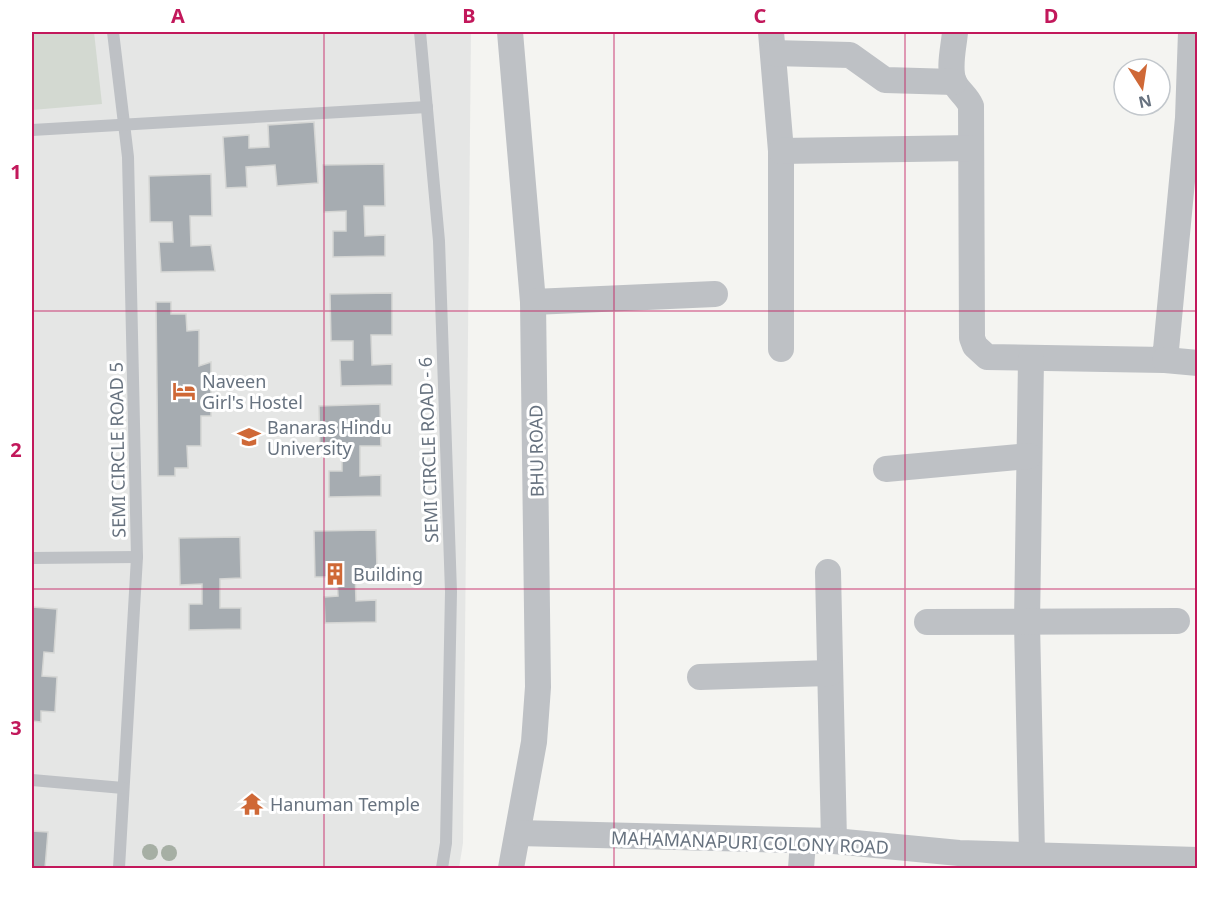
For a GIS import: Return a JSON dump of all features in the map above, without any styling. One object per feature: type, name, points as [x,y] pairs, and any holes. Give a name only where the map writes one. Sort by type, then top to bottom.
[{"type":"street","name":"BHU ROAD","points":[[510,32],[533,302],[538,687],[534,742],[512,868]]},
{"type":"street","points":[[955,32],[952,68],[954,82],[968,97],[971,106],[972,338],[975,346],[987,357],[1165,360],[1197,363]]},
{"type":"street","points":[[1165,360],[1193,118],[1191,32]]},
{"type":"street","points":[[781,349],[781,151],[772,42],[849,55],[885,80],[954,82]]},
{"type":"street","points":[[781,151],[970,148]]},
{"type":"street","points":[[533,302],[715,294]]},
{"type":"street","points":[[1031,359],[1027,623],[1032,854]]},
{"type":"street","points":[[886,469],[1029,456]]},
{"type":"street","points":[[828,573],[834,841]]},
{"type":"street","points":[[927,622],[1177,621]]},
{"type":"street","points":[[700,677],[830,673]]},
{"type":"street","name":"MAHAMANAPURI COLONY ROAD","points":[[518,833],[834,841],[958,861],[1032,854],[1136,864],[1197,860]]},
{"type":"street","points":[[801,868],[803,842]]},
{"type":"lane","name":"SEMI CIRCLE ROAD 5","points":[[112,32],[129,158],[137,557],[119,868]]},
{"type":"lane","name":"SEMI CIRCLE ROAD - 6","points":[[420,32],[439,240],[451,592],[446,843],[442,868]]},
{"type":"lane","points":[[32,130],[427,107]]},
{"type":"lane","points":[[32,558],[137,557]]},
{"type":"lane","points":[[32,780],[123,788]]},
{"type":"shaded area","name":"Banaras Hindu University","points":[[32,32],[471,32],[463,843],[459,868],[32,868]]},
{"type":"shaded area","points":[[32,32],[94,32],[102,104],[32,110]]},
{"type":"building","points":[[314,122],[318,183],[277,186],[275,165],[246,167],[247,187],[226,188],[223,137],[249,135],[249,148],[269,147],[268,125]]},
{"type":"building","points":[[384,164],[385,206],[364,206],[365,236],[385,235],[385,256],[333,257],[333,231],[346,231],[346,211],[324,212],[323,165]]},
{"type":"building","points":[[211,174],[212,216],[190,216],[191,246],[211,245],[215,271],[161,272],[159,242],[173,242],[172,222],[150,222],[149,176]]},
{"type":"building","points":[[392,293],[392,335],[371,335],[372,365],[392,364],[392,385],[341,386],[340,360],[353,360],[353,341],[331,341],[330,294]]},
{"type":"building","name":"Naveen Girl's Hostel","points":[[156,302],[171,302],[171,314],[186,314],[187,331],[199,330],[199,366],[211,362],[211,416],[201,416],[201,446],[187,446],[188,468],[175,468],[175,476],[158,476]]},
{"type":"building","points":[[380,404],[381,446],[360,446],[360,476],[381,475],[381,496],[329,497],[329,471],[342,471],[342,451],[320,452],[319,406]]},
{"type":"building","name":"Building","points":[[376,530],[377,571],[355,571],[356,601],[376,600],[376,622],[325,623],[324,597],[338,596],[337,577],[315,577],[314,531]]},
{"type":"building","points":[[240,537],[241,578],[220,579],[220,608],[241,608],[241,629],[189,630],[189,604],[202,604],[202,584],[180,585],[179,538]]},
{"type":"building","points":[[32,607],[57,609],[54,653],[44,652],[42,676],[57,677],[55,712],[41,711],[41,722],[32,721]]},
{"type":"building","points":[[32,831],[48,832],[45,868],[32,868]]},
{"type":"place","name":"Naveen Girl's Hostel","points":[[184,391]]},
{"type":"place","name":"Banaras Hindu University","points":[[249,437]]},
{"type":"place","name":"Building","points":[[335,574]]},
{"type":"place","name":"Hanuman Temple","points":[[252,804]]}]
